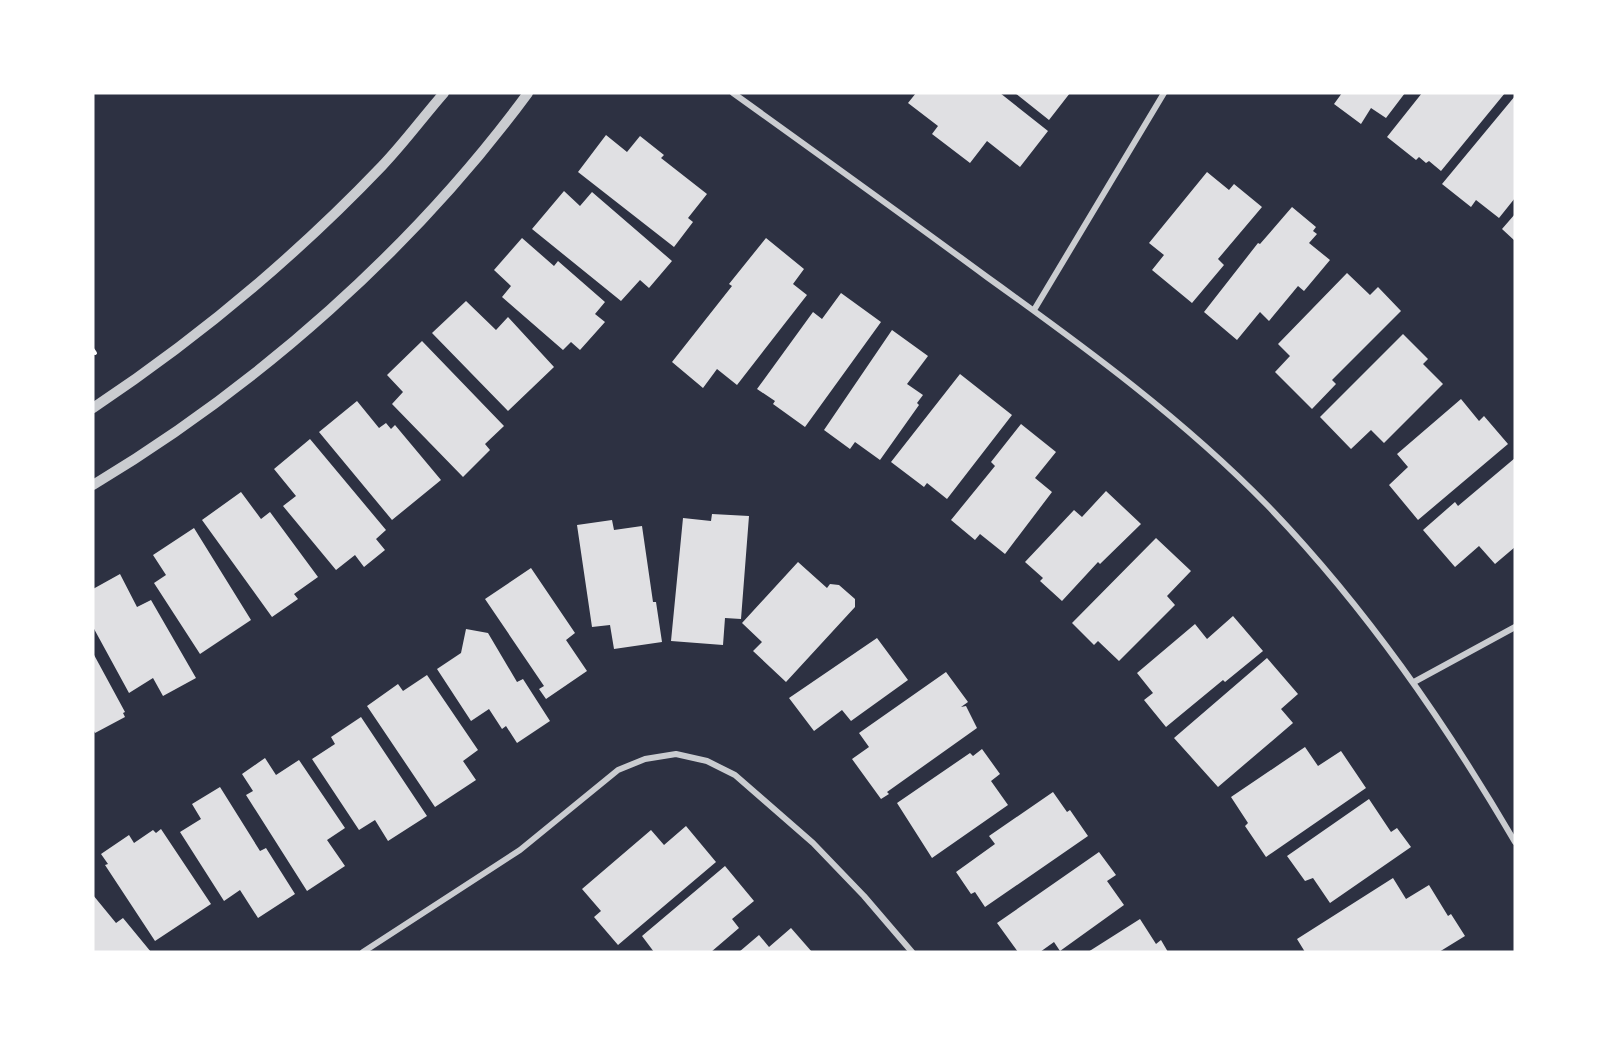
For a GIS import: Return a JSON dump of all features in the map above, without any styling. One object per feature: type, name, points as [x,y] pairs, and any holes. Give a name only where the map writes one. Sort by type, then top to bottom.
[{"type":"street","points":[[93,408],[156,366],[234,305],[320,228],[384,164],[444,93]]},
{"type":"street","points":[[93,485],[146,454],[260,369],[362,279],[448,191],[528,93]]},
{"type":"street","points":[[733,93],[1034,310],[1156,402],[1267,506],[1368,621],[1414,682],[1471,768],[1515,842]]},
{"type":"street","points":[[1034,310],[1164,93]]},
{"type":"street","points":[[1414,682],[1515,627]]},
{"type":"street","points":[[363,952],[520,850],[618,770],[645,759],[676,754],[707,761],[735,775],[813,843],[864,896],[912,952]]},
{"type":"building","points":[[916,93],[1000,93],[1048,131],[1020,167],[987,141],[970,163],[932,134],[938,126],[908,103]]},
{"type":"building","points":[[1015,93],[1070,93],[1049,120]]},
{"type":"building","points":[[1342,93],[1405,93],[1386,118],[1371,108],[1361,124],[1334,104]]},
{"type":"building","points":[[1422,93],[1505,93],[1441,171],[1429,161],[1426,163],[1419,157],[1416,160],[1387,137]]},
{"type":"building","points":[[1515,96],[1515,198],[1499,218],[1476,200],[1471,207],[1442,184]]},
{"type":"building","points":[[606,135],[627,152],[640,136],[664,155],[661,158],[707,194],[688,218],[693,222],[674,247],[578,172]]},
{"type":"building","points":[[1207,172],[1229,190],[1234,184],[1262,207],[1218,259],[1224,265],[1192,303],[1152,270],[1164,255],[1149,243]]},
{"type":"building","points":[[564,191],[580,206],[592,192],[672,261],[649,288],[640,280],[621,301],[532,229]]},
{"type":"building","points":[[1292,207],[1316,227],[1313,231],[1317,234],[1309,243],[1330,260],[1304,291],[1298,286],[1269,321],[1260,312],[1237,340],[1204,312],[1258,243],[1260,244]]},
{"type":"building","points":[[1515,214],[1515,241],[1502,229]]},
{"type":"building","points":[[522,238],[554,266],[558,261],[605,302],[595,314],[605,322],[580,350],[571,342],[563,350],[502,297],[511,286],[494,270]]},
{"type":"building","points":[[766,238],[804,269],[793,284],[807,295],[737,385],[717,369],[703,388],[672,362],[732,286],[729,284]]},
{"type":"building","points":[[1347,273],[1370,295],[1378,287],[1401,311],[1332,380],[1336,384],[1312,409],[1275,372],[1290,356],[1278,344]]},
{"type":"building","points":[[841,293],[881,322],[805,427],[773,404],[775,401],[757,389],[813,312],[822,319]]},
{"type":"building","points":[[466,301],[496,330],[508,317],[554,367],[508,411],[432,333]]},
{"type":"building","points":[[892,330],[928,356],[907,384],[923,395],[917,403],[919,405],[880,460],[855,442],[850,449],[824,430]]},
{"type":"building","points":[[1403,334],[1428,359],[1423,364],[1443,384],[1384,443],[1371,430],[1351,449],[1320,417]]},
{"type":"building","points":[[422,341],[504,426],[485,444],[490,450],[463,477],[392,404],[403,392],[387,375]]},
{"type":"building","points":[[960,374],[1012,415],[947,499],[927,483],[924,487],[891,462]]},
{"type":"building","points":[[1461,399],[1479,421],[1484,416],[1508,444],[1418,520],[1389,485],[1408,467],[1397,454]]},
{"type":"building","points":[[357,401],[379,428],[386,423],[391,429],[395,425],[441,480],[392,520],[319,432]]},
{"type":"building","points":[[1021,424],[1056,452],[1035,478],[1052,492],[1005,554],[980,534],[975,540],[951,520],[995,466],[991,462]]},
{"type":"building","points":[[310,439],[386,530],[376,539],[385,550],[364,567],[355,555],[336,570],[283,506],[296,496],[274,469]]},
{"type":"building","points":[[1515,458],[1515,547],[1495,564],[1479,546],[1455,567],[1423,530],[1455,502],[1458,506]]},
{"type":"building","points":[[1106,491],[1141,524],[1100,564],[1098,562],[1062,601],[1040,581],[1043,578],[1025,562],[1074,510],[1082,517]]},
{"type":"building","points":[[241,492],[261,519],[270,512],[318,577],[294,594],[298,599],[272,617],[202,520]]},
{"type":"building","points":[[712,514],[749,516],[741,619],[725,618],[723,645],[671,641],[683,518],[711,521]]},
{"type":"building","points":[[612,520],[614,530],[642,526],[653,602],[656,602],[662,642],[614,649],[610,625],[592,627],[577,525]]},
{"type":"building","points":[[194,528],[251,620],[200,654],[154,583],[166,575],[153,555]]},
{"type":"building","points":[[1156,538],[1191,571],[1167,596],[1175,605],[1119,661],[1098,641],[1094,645],[1072,623]]},
{"type":"building","points":[[798,562],[827,588],[830,584],[839,585],[855,599],[855,607],[786,682],[753,651],[762,642],[742,623]]},
{"type":"building","points":[[531,568],[575,633],[566,640],[587,671],[546,699],[539,689],[544,686],[485,599]]},
{"type":"building","points":[[120,574],[137,607],[151,600],[196,678],[163,696],[153,678],[129,693],[93,627],[93,589]]},
{"type":"building","points":[[1233,616],[1263,651],[1225,682],[1223,680],[1166,727],[1144,700],[1153,693],[1137,673],[1195,624],[1207,639]]},
{"type":"building","points":[[466,629],[488,633],[517,682],[523,679],[550,721],[517,743],[506,726],[502,729],[489,709],[471,721],[437,669],[461,653]]},
{"type":"building","points":[[877,638],[908,680],[851,721],[842,710],[814,731],[789,698]]},
{"type":"building","points":[[93,653],[125,712],[123,713],[125,717],[95,733],[93,729]]},
{"type":"building","points":[[1267,658],[1298,694],[1281,709],[1293,723],[1218,787],[1174,738]]},
{"type":"building","points":[[946,672],[968,702],[961,707],[966,706],[977,728],[887,792],[889,794],[881,799],[852,759],[869,747],[859,733]]},
{"type":"building","points":[[427,675],[478,750],[463,761],[476,780],[435,807],[367,706],[398,684],[403,691]]},
{"type":"building","points":[[361,717],[427,816],[388,841],[375,820],[359,830],[312,759],[335,744],[331,737]]},
{"type":"building","points":[[1305,747],[1318,766],[1341,751],[1366,788],[1266,857],[1245,826],[1248,823],[1231,797]]},
{"type":"building","points":[[982,749],[1000,774],[991,781],[1008,805],[932,858],[897,803],[970,753],[973,756]]},
{"type":"building","points":[[265,758],[276,775],[299,760],[345,828],[327,840],[345,866],[307,891],[246,795],[253,791],[242,774]]},
{"type":"building","points":[[220,787],[260,851],[266,848],[295,894],[258,918],[240,890],[224,901],[180,832],[201,819],[192,804]]},
{"type":"building","points":[[1053,792],[1067,812],[1070,810],[1088,836],[985,907],[975,892],[971,894],[956,872],[995,844],[989,836]]},
{"type":"building","points":[[1369,799],[1391,832],[1397,828],[1411,847],[1330,903],[1313,878],[1305,881],[1287,856]]},
{"type":"building","points":[[686,826],[716,862],[618,945],[594,917],[601,911],[582,889],[651,830],[664,845]]},
{"type":"building","points":[[161,829],[211,904],[155,941],[105,865],[108,864],[101,854],[129,835],[134,843],[153,830],[156,833]]},
{"type":"building","points":[[1099,852],[1116,875],[1107,881],[1124,905],[1060,951],[1054,942],[1040,952],[1018,952],[997,923]]},
{"type":"building","points":[[725,866],[754,901],[732,919],[739,928],[711,952],[654,952],[642,936]]},
{"type":"building","points":[[1393,878],[1406,899],[1429,885],[1448,916],[1451,914],[1465,936],[1439,952],[1305,952],[1297,939]]},
{"type":"building","points":[[93,895],[116,923],[123,918],[151,952],[93,952]]},
{"type":"building","points":[[1140,919],[1156,944],[1161,940],[1168,952],[1088,952]]},
{"type":"building","points":[[791,928],[812,952],[739,952],[759,935],[769,947]]}]
